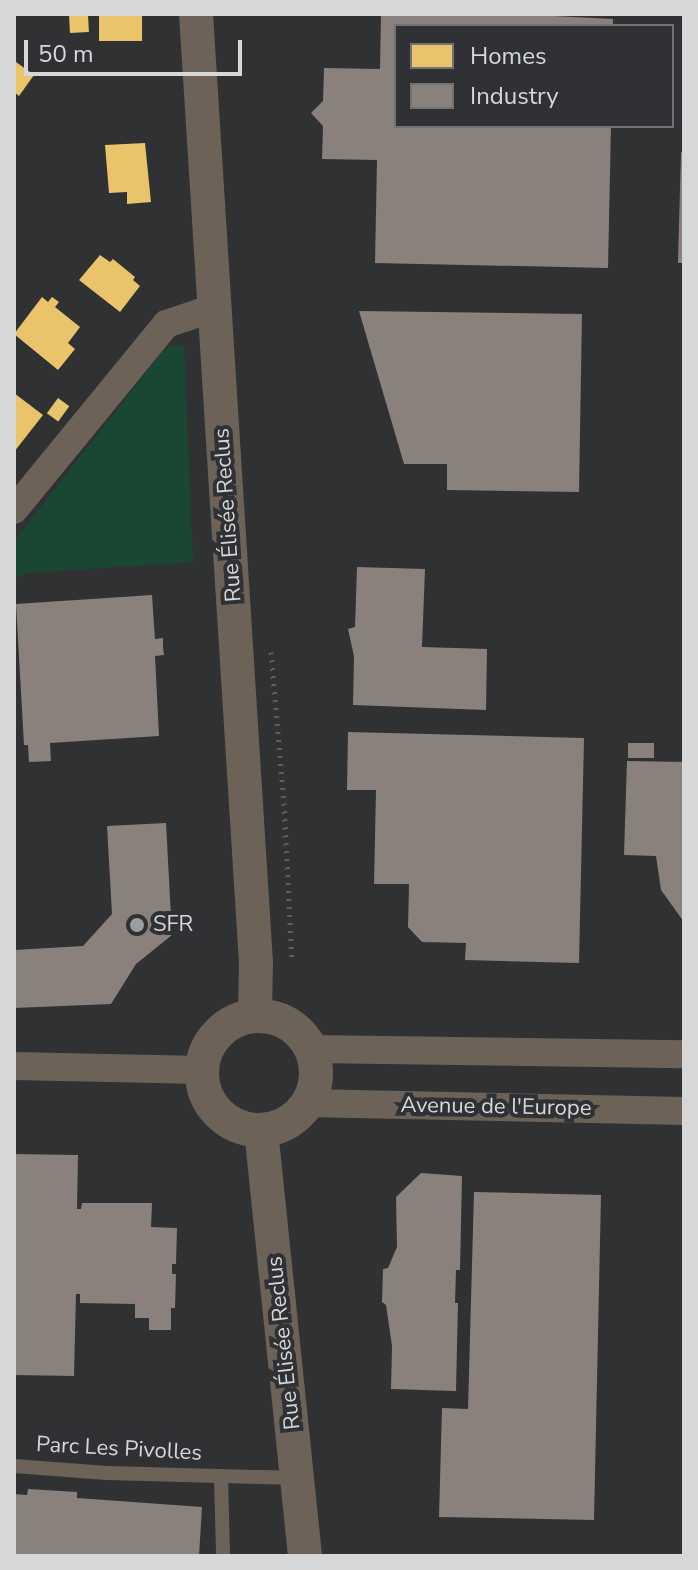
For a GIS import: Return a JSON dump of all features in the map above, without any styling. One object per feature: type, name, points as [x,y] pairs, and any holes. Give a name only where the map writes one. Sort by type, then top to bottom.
[{"type":"street","name":"Rue Élisée Reclus","points":[[196,14],[256,962],[255,1016]]},
{"type":"street","points":[[14,510],[166,324],[214,308]]},
{"type":"street","points":[[255,1016],[288,1024],[311,1049],[315,1085],[307,1103],[295,1117],[279,1126],[261,1130],[242,1127],[219,1113],[204,1089],[202,1070],[213,1039],[232,1024],[255,1016]]},
{"type":"street","points":[[311,1049],[373,1047],[684,1054]]},
{"type":"street","points":[[14,1066],[202,1070]]},
{"type":"street","name":"Avenue de l'Europe","points":[[307,1103],[684,1111]]},
{"type":"street","name":"Rue Élisée Reclus","points":[[261,1130],[305,1556]]},
{"type":"lane","name":"Parc Les Pivolles","points":[[14,1466],[297,1478]]},
{"type":"lane","name":"Parc Les Pivolles","points":[[221,1477],[223,1556]]},
{"type":"green space","points":[[172,345],[184,346],[193,562],[27,573],[14,578],[14,541],[163,351]]},
{"type":"building: Homes","points":[[88,14],[89,32],[70,33],[69,15]]},
{"type":"building: Homes","points":[[99,14],[142,14],[142,41],[99,41]]},
{"type":"building: Homes","points":[[16,62],[34,75],[19,96],[14,92]]},
{"type":"building: Homes","points":[[145,143],[151,202],[127,204],[127,192],[109,193],[105,145]]},
{"type":"building: Homes","points":[[100,255],[110,262],[113,259],[135,277],[133,280],[140,286],[120,312],[79,280]]},
{"type":"building: Homes","points":[[42,297],[48,302],[52,297],[59,302],[55,307],[80,327],[68,343],[75,349],[58,370],[14,334]]},
{"type":"building: Homes","points":[[14,393],[43,415],[14,452]]},
{"type":"building: Homes","points":[[58,398],[69,406],[58,422],[47,413]]},
{"type":"building: Industry","points":[[381,14],[514,14],[613,19],[613,24],[394,24],[394,128],[611,128],[608,268],[375,263],[377,160],[322,159],[323,126],[311,113],[323,101],[324,68],[380,69]]},
{"type":"building: Industry","points":[[681,152],[684,152],[684,263],[678,263]]},
{"type":"building: Industry","points":[[359,311],[582,314],[579,492],[447,490],[447,464],[404,464]]},
{"type":"building: Industry","points":[[357,567],[425,569],[422,647],[487,649],[486,710],[353,705],[354,656],[348,629],[355,627]]},
{"type":"building: Industry","points":[[152,595],[155,639],[163,638],[164,655],[155,656],[159,736],[50,743],[51,761],[29,762],[28,745],[24,745],[16,604]]},
{"type":"building: Industry","points":[[348,732],[584,738],[579,963],[465,960],[466,943],[422,942],[408,927],[409,884],[374,884],[376,790],[347,790]]},
{"type":"building: Industry","points":[[628,743],[654,743],[654,758],[628,758]]},
{"type":"building: Industry","points":[[627,761],[684,762],[684,922],[661,890],[656,856],[624,855]]},
{"type":"building: Industry","name":"SFR","points":[[166,823],[172,935],[136,964],[111,1004],[14,1008],[14,950],[83,946],[112,914],[107,826]]},
{"type":"building: Industry","points":[[14,1154],[78,1155],[77,1209],[81,1209],[82,1203],[152,1203],[151,1227],[177,1228],[176,1264],[172,1264],[172,1274],[176,1274],[171,1330],[149,1330],[149,1318],[135,1318],[135,1304],[80,1303],[80,1294],[76,1294],[74,1376],[14,1375]]},
{"type":"building: Industry","points":[[421,1173],[462,1176],[460,1270],[456,1270],[455,1303],[458,1303],[456,1391],[391,1389],[392,1346],[386,1305],[382,1302],[383,1269],[388,1268],[397,1247],[396,1197]]},
{"type":"building: Industry","points":[[474,1192],[601,1195],[594,1520],[439,1517],[442,1408],[468,1409]]},
{"type":"building: Industry","points":[[28,1489],[77,1492],[77,1498],[202,1507],[199,1556],[14,1556],[14,1494],[27,1495]]},
{"type":"place","name":"SFR","points":[[137,925]]}]
